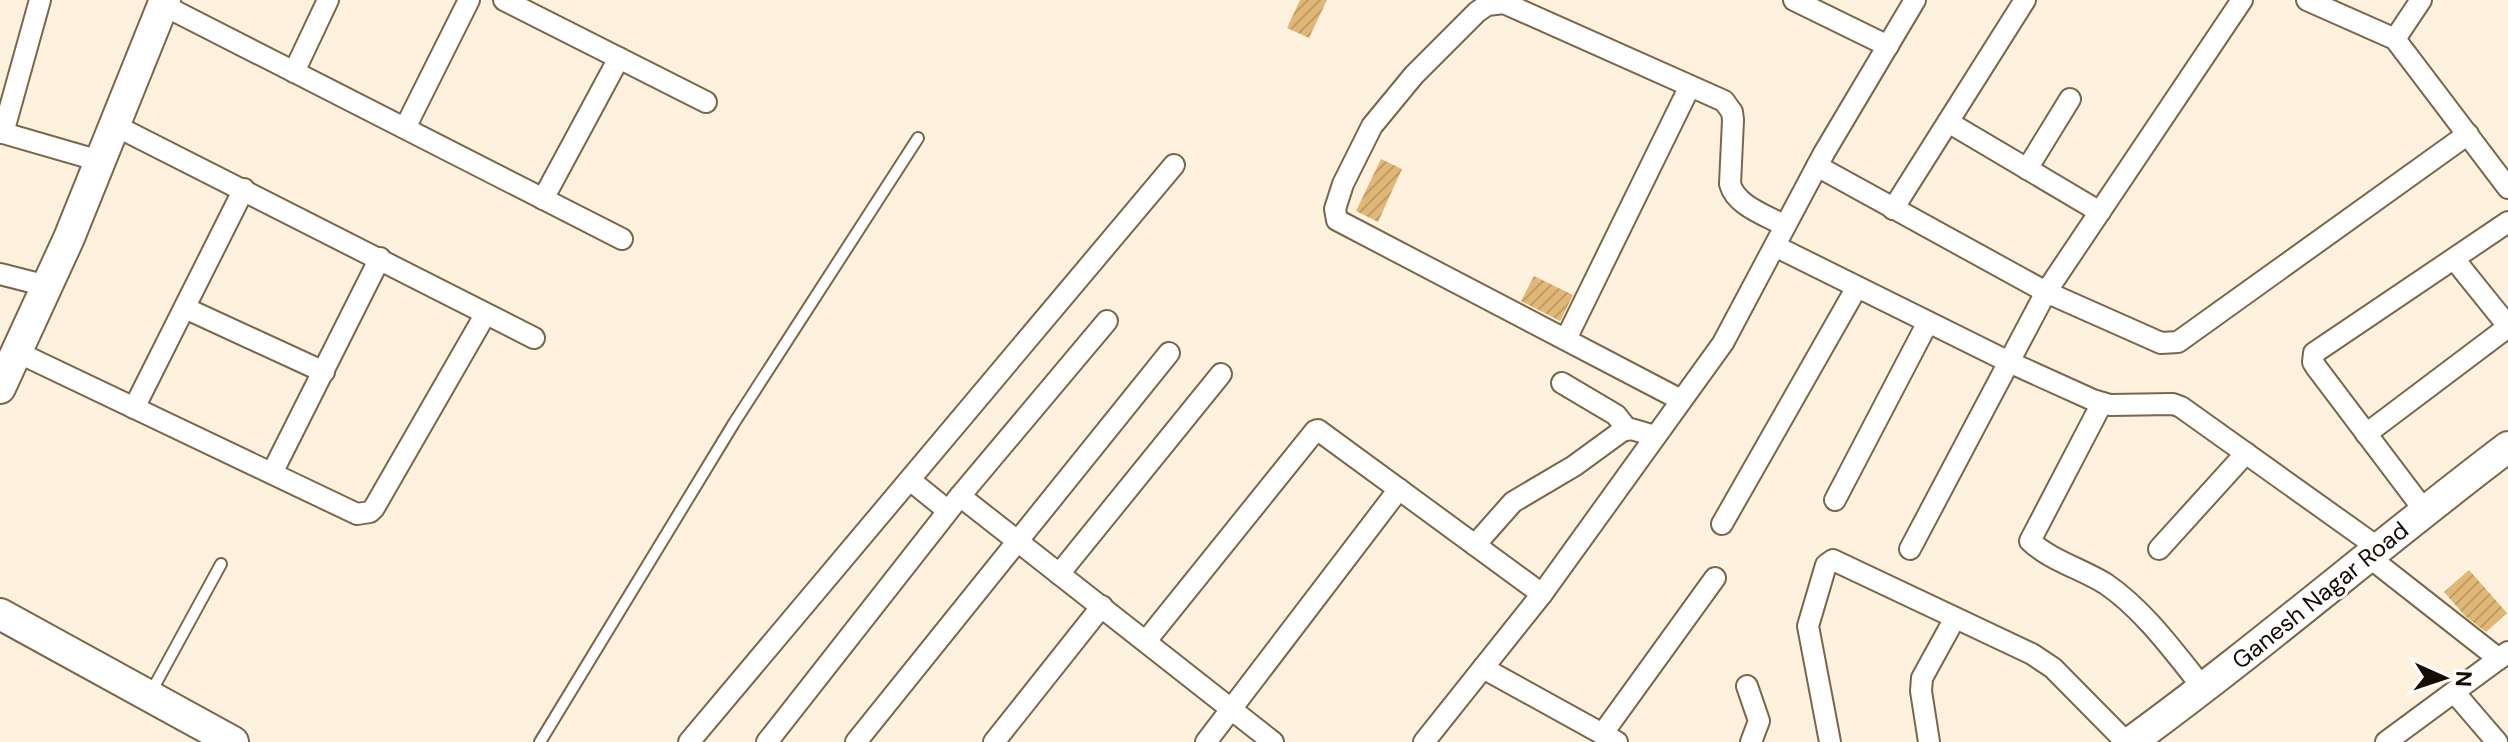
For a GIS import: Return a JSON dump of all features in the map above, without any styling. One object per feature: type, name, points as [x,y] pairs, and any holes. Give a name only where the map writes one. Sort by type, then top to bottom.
[{"type":"street","points":[[40,0],[2,133],[100,161]]},
{"type":"street","points":[[294,72],[328,0]]},
{"type":"street","points":[[405,128],[469,0]]},
{"type":"street","points":[[504,0],[706,102]]},
{"type":"street","points":[[1794,0],[1888,46]]},
{"type":"street","points":[[1424,742],[1542,594],[1723,343],[1817,166],[1915,0]]},
{"type":"street","points":[[1893,209],[2025,0]]},
{"type":"street","points":[[1910,549],[2046,292],[2242,0]]},
{"type":"street","points":[[2395,39],[2421,0]]},
{"type":"street","points":[[0,388],[47,286],[164,2],[294,72],[622,239]]},
{"type":"street","points":[[2317,2],[2395,39],[2508,188]]},
{"type":"street","points":[[1681,400],[1337,220],[1335,209],[1343,184],[1372,126],[1414,75],[1487,5],[1504,3],[1724,101],[1732,112],[1732,192],[1738,199],[1785,226]]},
{"type":"street","points":[[543,199],[619,58]]},
{"type":"street","points":[[1566,339],[1690,86]]},
{"type":"street","points":[[2027,169],[2070,99]]},
{"type":"street","points":[[1948,122],[2100,212]]},
{"type":"street","points":[[114,125],[534,338]]},
{"type":"street","points":[[1817,166],[2046,292],[2161,343],[2178,342],[2468,134]]},
{"type":"street","points":[[689,742],[1174,165]]},
{"type":"street","points":[[134,408],[244,189]]},
{"type":"street","points":[[2424,510],[2316,367],[2314,353],[2508,222]]},
{"type":"street","points":[[1775,246],[2009,362],[2102,403],[2173,404],[2181,407],[2246,453],[2503,655],[2386,742]]},
{"type":"street","points":[[272,473],[380,258]]},
{"type":"street","points":[[2366,434],[2508,327],[2454,259]]},
{"type":"street","points":[[0,274],[47,286]]},
{"type":"street","points":[[1722,524],[1857,287]]},
{"type":"street","points":[[185,308],[324,372]]},
{"type":"street","points":[[17,352],[357,514],[370,512],[485,315]]},
{"type":"street","points":[[769,741],[954,503],[1107,321]]},
{"type":"street","points":[[1835,500],[1928,322]]},
{"type":"street","points":[[856,742],[1169,353]]},
{"type":"street","points":[[1059,574],[1221,374]]},
{"type":"street","points":[[1562,383],[1616,415],[1627,429],[1655,436]]},
{"type":"street","points":[[2102,403],[2030,541],[2123,597],[2143,616],[2204,689]]},
{"type":"street","points":[[1475,545],[1513,502],[1627,429]]},
{"type":"street","points":[[1146,641],[1315,431],[1322,432],[1542,594]]},
{"type":"street","name":"Ganesh Nagar Road","points":[[2129,742],[2204,689],[2424,510],[2508,447]]},
{"type":"street","points":[[2159,549],[2246,453]]},
{"type":"street","points":[[910,480],[1017,541],[1273,742]]},
{"type":"street","points":[[1206,742],[1399,489]]},
{"type":"street","points":[[1830,742],[1828,717],[1808,626],[1829,561],[1840,561],[2032,654],[2053,668],[2129,742]]},
{"type":"street","points":[[1483,668],[1610,738],[1715,578]]},
{"type":"street","points":[[994,742],[1102,606]]},
{"type":"street","points":[[0,614],[222,739]]},
{"type":"street","points":[[1929,742],[1921,691],[1922,678],[1955,618]]},
{"type":"street","points":[[1747,686],[1759,721],[1751,742]]},
{"type":"street","points":[[2454,692],[2497,742]]},
{"type":"lane","points":[[540,742],[734,423],[918,138]]},
{"type":"lane","points":[[149,696],[221,564]]},
{"type":"building","points":[[1300,0],[1327,0],[1309,38],[1287,28]]},
{"type":"building","points":[[1381,159],[1402,169],[1378,222],[1356,211]]},
{"type":"building","points":[[1534,276],[1573,295],[1560,321],[1521,301]]},
{"type":"building","points":[[2469,570],[2507,613],[2486,632],[2465,616],[2444,592]]}]
